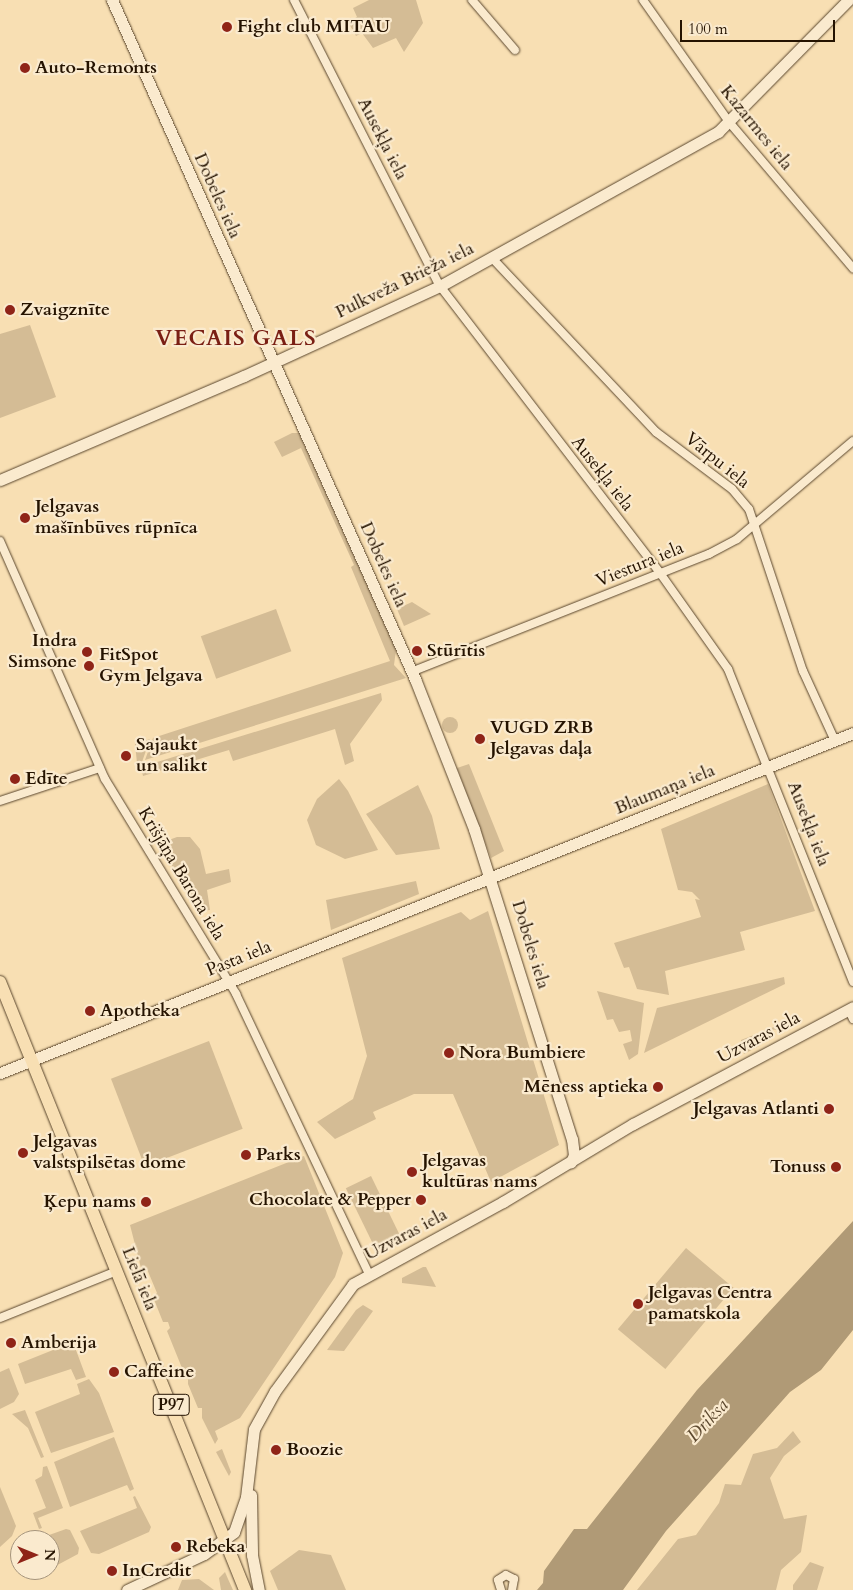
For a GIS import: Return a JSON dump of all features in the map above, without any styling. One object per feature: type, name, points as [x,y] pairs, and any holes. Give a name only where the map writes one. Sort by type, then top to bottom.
[{"type":"main road","name":"Lielā iela","points":[[0,982],[246,1590]]},
{"type":"street","name":"Dobeles iela","points":[[112,0],[412,672],[491,878],[572,1138],[574,1154],[571,1162]]},
{"type":"street","name":"Ausekļa iela","points":[[294,0],[440,286],[660,574],[728,668],[770,767],[853,982]]},
{"type":"street","points":[[472,0],[515,50]]},
{"type":"street","name":"Kazarmes iela","points":[[642,0],[729,122],[853,268]]},
{"type":"street","name":"Pulkveža Brieža iela","points":[[0,480],[273,362],[440,286],[493,259],[718,132],[848,0]]},
{"type":"street","name":"Vārpu iela","points":[[493,259],[656,432],[732,489],[749,509],[803,671],[835,741]]},
{"type":"street","name":"Viestura iela","points":[[412,672],[660,574],[737,539],[853,441]]},
{"type":"street","name":"Krišjāņa Barona iela","points":[[0,541],[100,768],[190,921],[230,982],[369,1274]]},
{"type":"street","name":"Blaumaņa iela","points":[[491,878],[853,733]]},
{"type":"street","points":[[0,801],[100,768]]},
{"type":"street","name":"Pasta iela","points":[[0,1073],[491,878]]},
{"type":"street","name":"Uzvaras iela","points":[[225,1540],[240,1521],[249,1475],[254,1429],[275,1391],[353,1284],[571,1162],[633,1124],[852,1012]]},
{"type":"street","points":[[0,1318],[117,1271]]},
{"type":"street","name":"Uzvaras iela","points":[[249,1475],[252,1555],[259,1590]]},
{"type":"street","points":[[127,1590],[198,1557],[225,1540]]},
{"type":"street","points":[[500,1590],[498,1580],[506,1575],[514,1579],[512,1590]]},
{"type":"shaded area","points":[[369,0],[416,0],[423,23],[404,52],[396,38],[373,48],[362,33],[356,36],[348,22],[357,17],[353,8]]},
{"type":"shaded area","points":[[30,325],[56,397],[0,418],[0,334]]},
{"type":"shaded area","points":[[292,433],[299,433],[396,650],[394,665],[406,678],[145,760],[153,738],[390,661],[351,567],[354,565],[301,448],[282,457],[274,442]]},
{"type":"shaded area","points":[[412,602],[431,614],[404,626],[397,609]]},
{"type":"shaded area","points":[[276,609],[291,651],[216,679],[201,636]]},
{"type":"shaded area","points":[[381,693],[382,700],[350,744],[354,761],[345,765],[335,729],[233,761],[229,750],[143,776],[141,767]]},
{"type":"shaded area","points":[[450,717],[458,725],[450,733],[442,725]]},
{"type":"shaded area","points":[[150,739],[142,762],[137,763],[135,744]]},
{"type":"shaded area","points":[[469,764],[504,851],[491,858],[457,768]]},
{"type":"shaded area","points":[[339,779],[348,791],[378,850],[345,859],[316,845],[307,820],[317,799]]},
{"type":"shaded area","points":[[768,784],[815,911],[740,932],[745,950],[665,971],[669,995],[637,989],[629,967],[624,968],[614,943],[701,917],[695,899],[700,900],[692,892],[678,890],[661,829]]},
{"type":"shaded area","points":[[418,785],[432,816],[440,849],[396,855],[366,814]]},
{"type":"shaded area","points":[[177,837],[190,837],[200,849],[206,874],[229,869],[231,882],[207,890],[210,910],[201,911],[158,844]]},
{"type":"shaded area","points":[[416,881],[419,894],[331,930],[326,900]]},
{"type":"shaded area","points":[[488,911],[559,1145],[491,1182],[453,1094],[414,1094],[373,1112],[376,1119],[335,1139],[317,1122],[353,1099],[367,1056],[342,958],[461,912],[470,920]]},
{"type":"shaded area","points":[[784,977],[785,984],[644,1053],[657,1008]]},
{"type":"shaded area","points":[[597,991],[644,1003],[638,1054],[629,1060],[623,1044],[632,1041],[630,1030],[619,1032],[613,1019],[607,1020]]},
{"type":"shaded area","points":[[789,1021],[791,1028],[771,1030],[759,1046],[744,1054],[741,1040]]},
{"type":"shaded area","points":[[209,1041],[243,1129],[145,1166],[111,1079]]},
{"type":"shaded area","points":[[304,1156],[343,1253],[335,1277],[240,1418],[215,1431],[218,1439],[215,1444],[202,1418],[202,1408],[198,1408],[188,1384],[188,1374],[184,1373],[167,1331],[170,1328],[168,1322],[163,1322],[153,1297],[157,1293],[147,1269],[141,1268],[130,1225]]},
{"type":"shaded area","points":[[371,1176],[402,1239],[377,1251],[346,1188]]},
{"type":"shaded area","points":[[686,1248],[733,1288],[665,1369],[618,1329]]},
{"type":"shaded area","points":[[426,1267],[436,1287],[402,1283],[402,1278]]},
{"type":"shaded area","points":[[363,1305],[373,1311],[344,1351],[327,1350],[356,1310]]},
{"type":"shaded area","points":[[73,1342],[86,1377],[76,1380],[71,1369],[25,1384],[18,1364]]},
{"type":"shaded area","points":[[9,1368],[19,1394],[14,1402],[0,1409],[0,1372]]},
{"type":"shaded area","points":[[89,1379],[99,1393],[114,1432],[51,1453],[35,1412],[80,1394],[77,1384]]},
{"type":"shaded area","points":[[25,1410],[44,1457],[41,1458],[28,1428],[12,1414]]},
{"type":"shaded area","points":[[793,1431],[801,1442],[784,1456],[770,1478],[784,1519],[807,1515],[801,1552],[781,1570],[776,1590],[637,1590],[678,1539],[696,1535],[719,1503],[725,1484],[741,1485],[753,1454],[777,1448]]},
{"type":"shaded area","points":[[114,1437],[134,1489],[130,1491],[127,1485],[70,1507],[54,1462]]},
{"type":"shaded area","points":[[222,1449],[231,1472],[229,1476],[216,1452]]},
{"type":"shaded area","points":[[47,1466],[63,1508],[38,1518],[42,1528],[39,1529],[33,1513],[46,1508],[35,1480],[42,1476],[43,1467]]},
{"type":"shaded area","points":[[0,1487],[16,1526],[14,1530],[10,1530],[10,1538],[0,1547]]},
{"type":"shaded area","points":[[135,1496],[151,1527],[149,1532],[99,1554],[91,1553],[80,1531],[137,1508],[133,1497]]},
{"type":"shaded area","points":[[70,1530],[79,1548],[78,1554],[60,1564],[60,1531]]},
{"type":"shaded area","points":[[299,1550],[331,1555],[346,1590],[278,1590],[270,1571]]},
{"type":"shaded area","points":[[810,1562],[824,1567],[817,1590],[793,1590],[793,1585]]},
{"type":"shaded area","points":[[225,1572],[233,1590],[221,1590],[219,1578]]},
{"type":"shaded area","points":[[199,1579],[214,1590],[178,1590],[182,1580]]},
{"type":"water","name":"Driksa","points":[[853,1221],[853,1330],[821,1370],[790,1392],[666,1531],[623,1590],[537,1590],[543,1583],[544,1571],[574,1529],[587,1529],[697,1390]]},
{"type":"place","name":"Fight club MITAU","points":[[227,27]]},
{"type":"place","name":"Auto-Remonts","points":[[25,68]]},
{"type":"place","name":"Zvaigznīte","points":[[10,310]]},
{"type":"place","name":"Jelgavas mašīnbūves rūpnīca","points":[[25,518]]},
{"type":"place","name":"Stūrītis","points":[[417,651]]},
{"type":"place","name":"Indra Simsone","points":[[87,652]]},
{"type":"place","name":"FitSpot Gym Jelgava","points":[[89,666]]},
{"type":"place","name":"VUGD ZRB Jelgavas daļa","points":[[480,739]]},
{"type":"place","name":"Sajaukt un salikt","points":[[126,756]]},
{"type":"place","name":"Edīte","points":[[15,779]]},
{"type":"place","name":"Apotheka","points":[[90,1011]]},
{"type":"place","name":"Nora Bumbiere","points":[[449,1053]]},
{"type":"place","name":"Mēness aptieka","points":[[658,1087]]},
{"type":"place","name":"Jelgavas Atlanti","points":[[829,1109]]},
{"type":"place","name":"Jelgavas valstspilsētas dome","points":[[23,1153]]},
{"type":"place","name":"Parks","points":[[246,1155]]},
{"type":"place","name":"Tonuss","points":[[836,1167]]},
{"type":"place","name":"Jelgavas kultūras nams","points":[[412,1172]]},
{"type":"place","name":"Chocolate & Pepper","points":[[421,1200]]},
{"type":"place","name":"Ķepu nams","points":[[146,1202]]},
{"type":"place","name":"Jelgavas Centra pamatskola","points":[[638,1304]]},
{"type":"place","name":"Amberija","points":[[11,1343]]},
{"type":"place","name":"Caffeine","points":[[114,1372]]},
{"type":"place","name":"Boozie","points":[[276,1450]]},
{"type":"place","name":"Rebeka","points":[[176,1547]]},
{"type":"place","name":"InCredit","points":[[112,1571]]},
{"type":"district","name":"VECAIS GALS","points":[[236,339]]}]
